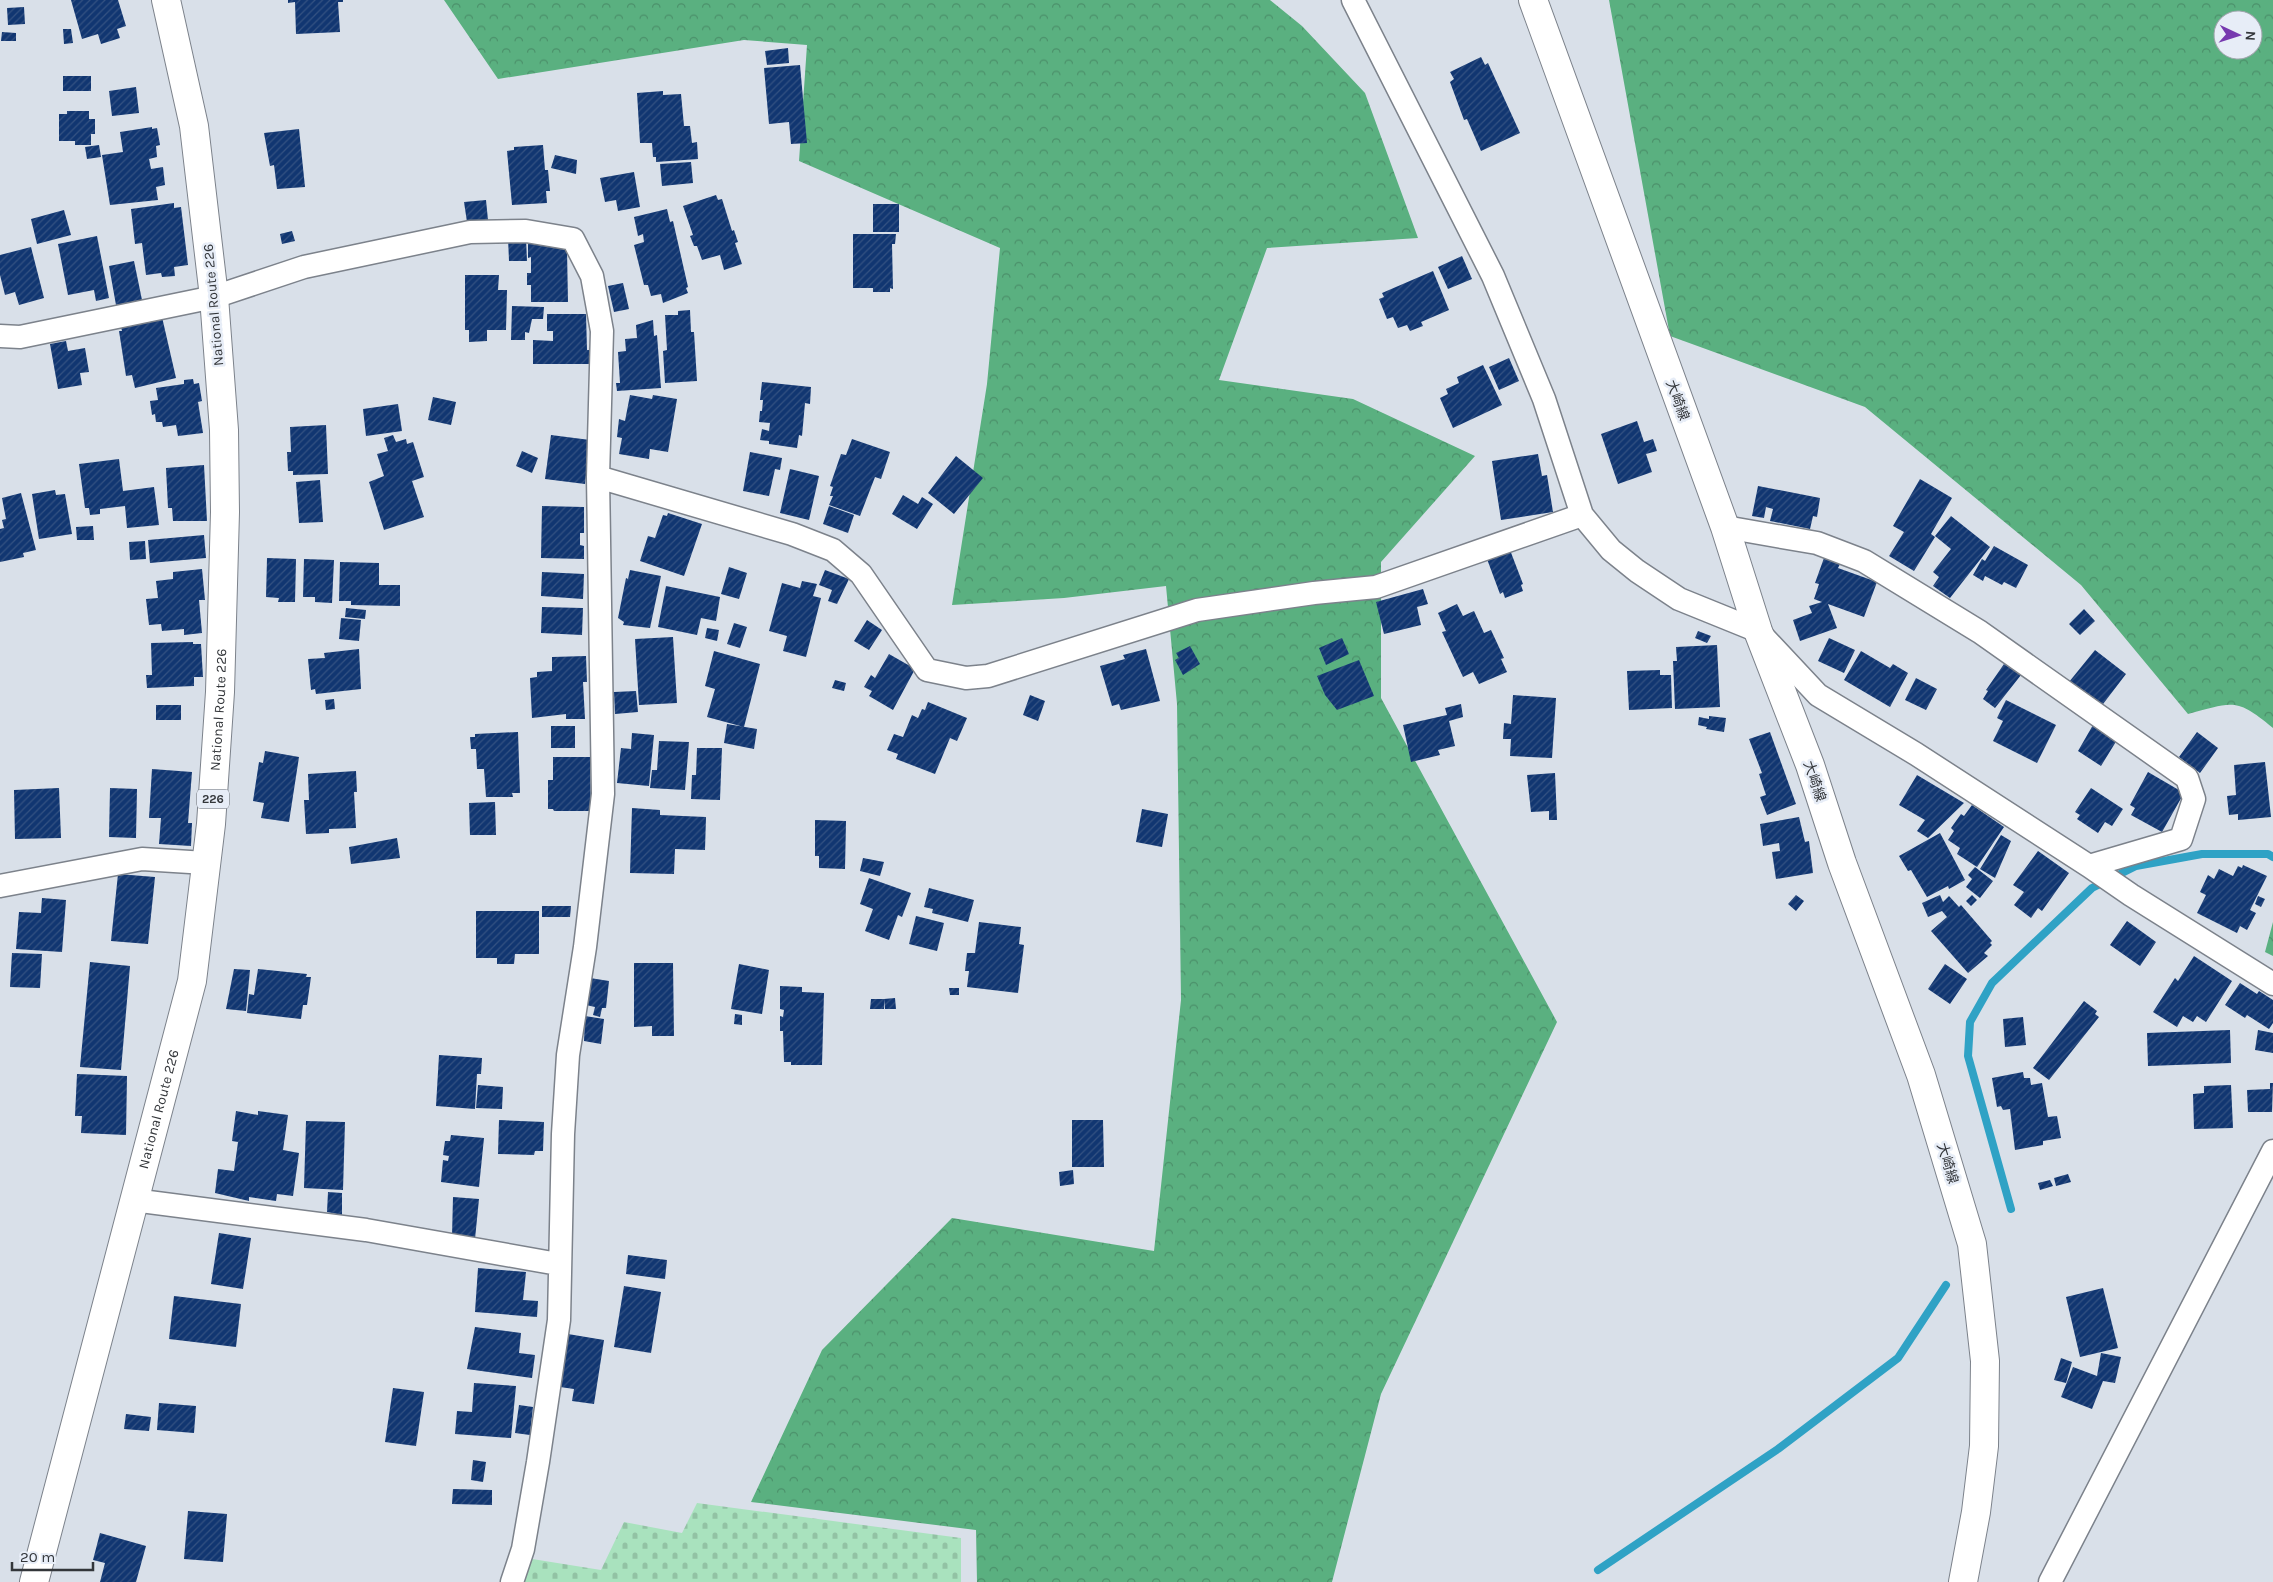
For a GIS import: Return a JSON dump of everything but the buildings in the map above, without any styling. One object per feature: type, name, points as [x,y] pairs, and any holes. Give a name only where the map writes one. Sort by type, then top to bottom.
[{"type":"main road","name":"National Route 226","points":[[34,1582],[192,981],[211,824],[220,692],[225,521],[224,430],[214,297],[194,126],[166,0]]},
{"type":"main road","name":"大崎線","points":[[1533,0],[1724,527],[1758,630],[1810,765],[1842,862],[1921,1074],[1972,1244],[1986,1360],[1984,1446],[1976,1512],[1963,1582]]},
{"type":"street","points":[[1352,0],[1493,276],[1544,399],[1582,515],[1611,550],[1637,571],[1679,599],[1758,630],[1818,695],[1916,754],[2131,895],[2273,984]]},
{"type":"street","points":[[0,336],[20,336],[214,297],[304,267],[470,232],[526,231],[573,239],[592,276],[602,331],[598,477],[603,794],[585,947],[568,1054],[562,1134],[558,1320],[540,1453],[523,1549],[512,1582]]},
{"type":"street","points":[[598,477],[792,534],[833,550],[861,574],[927,670],[966,678],[1005,672],[1197,610],[1314,593],[1376,587],[1582,515]]},
{"type":"street","points":[[1724,527],[1817,543],[1864,561],[1980,632],[2187,778],[2194,799],[2181,839],[2089,866]]},
{"type":"street","points":[[0,886],[142,858],[206,863]]},
{"type":"street","points":[[2050,1582],[2273,1151]]},
{"type":"street","points":[[133,1200],[366,1230],[558,1264]]},
{"type":"green space","points":[[444,0],[1270,0],[1302,26],[1365,93],[1418,238],[1267,248],[1219,380],[1353,399],[1475,456],[1381,562],[1381,698],[1557,1022],[1381,1394],[1332,1582],[977,1582],[976,1530],[751,1502],[822,1350],[952,1218],[1154,1251],[1181,1000],[1177,704],[1166,586],[1064,598],[952,605],[987,384],[1000,248],[799,161],[807,45],[744,40],[498,79]]},
{"type":"green space","points":[[1609,0],[2273,0],[2273,728],[2250,711],[2234,705],[2225,705],[2188,714],[2081,585],[1865,407],[1670,336]]},
{"type":"green space","points":[[2273,922],[2273,956],[2265,952]]},
{"type":"green space","points":[[697,1503],[961,1538],[961,1582],[520,1582],[526,1558],[601,1570],[624,1522],[682,1533]]},
{"type":"waterway","points":[[2011,1209],[1968,1056],[1970,1022],[1992,983],[2092,888],[2136,866],[2202,854],[2268,854],[2273,857]]},
{"type":"waterway","points":[[1598,1570],[1778,1449],[1898,1358],[1946,1285]]}]
